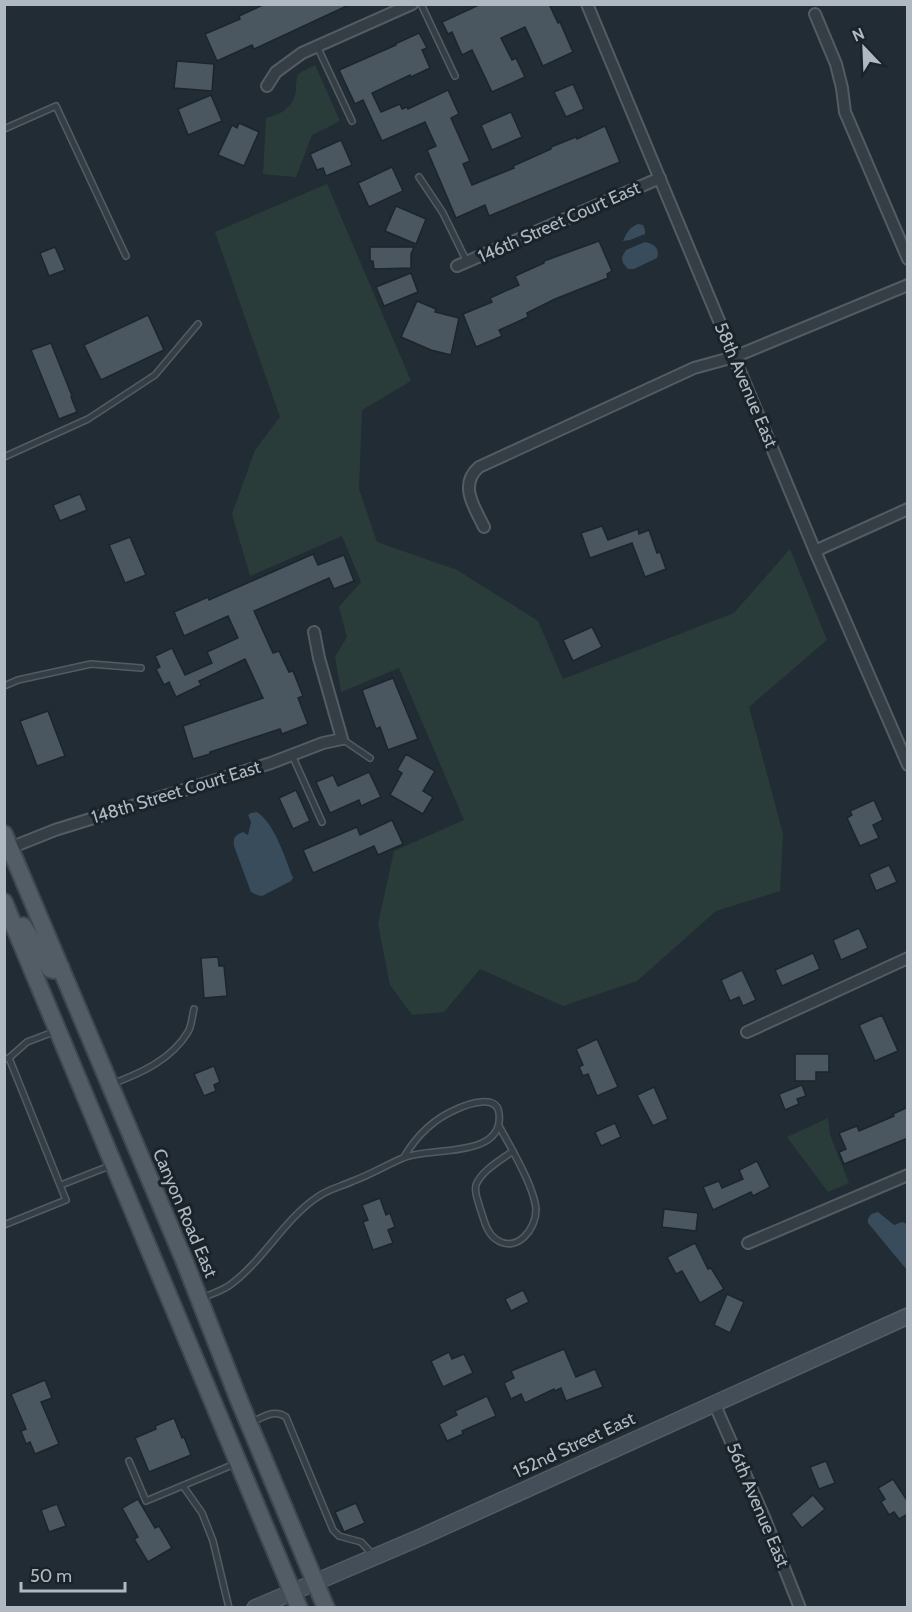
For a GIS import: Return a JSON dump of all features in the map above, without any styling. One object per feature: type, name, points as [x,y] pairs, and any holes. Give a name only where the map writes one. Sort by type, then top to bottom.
[{"type":"main road","name":"Canyon Road East","points":[[7,841],[200,1299],[249,1424],[326,1608]]},
{"type":"main road","points":[[4,897],[50,969],[61,968]]},
{"type":"main road","points":[[4,902],[296,1600]]},
{"type":"street","points":[[267,86],[276,72],[302,53],[412,4]]},
{"type":"street","name":"58th Avenue East","points":[[587,4],[815,551],[908,765]]},
{"type":"street","points":[[815,14],[836,64],[845,112],[908,259]]},
{"type":"street","name":"146th Street Court East","points":[[462,264],[660,178]]},
{"type":"street","points":[[484,527],[468,493],[472,474],[478,467],[694,368],[734,357],[908,285]]},
{"type":"street","points":[[815,551],[908,509]]},
{"type":"street","points":[[314,632],[342,739]]},
{"type":"street","name":"148th Street Court East","points":[[7,841],[55,830],[271,763],[323,743],[342,739]]},
{"type":"street","points":[[747,1032],[908,958]]},
{"type":"street","points":[[748,1243],[908,1175]]},
{"type":"street","name":"152nd Street East","points":[[255,1608],[296,1600],[315,1583],[908,1316]]},
{"type":"street","name":"56th Avenue East","points":[[714,1403],[764,1517],[800,1608]]},
{"type":"lane","points":[[421,4],[455,76]]},
{"type":"lane","points":[[317,46],[352,121]]},
{"type":"lane","points":[[4,129],[56,106],[126,256]]},
{"type":"lane","points":[[418,177],[443,213],[462,264]]},
{"type":"lane","points":[[4,457],[88,419],[155,375],[198,324]]},
{"type":"lane","points":[[4,686],[18,680],[90,664],[141,668]]},
{"type":"lane","points":[[342,739],[370,758]]},
{"type":"lane","points":[[292,755],[322,822]]},
{"type":"lane","points":[[110,1084],[138,1075],[156,1064],[177,1046],[189,1030],[194,1009]]},
{"type":"lane","points":[[4,1225],[66,1200],[7,1058],[27,1042],[57,1030]]},
{"type":"lane","points":[[404,1157],[414,1139],[429,1125],[449,1112],[472,1103],[493,1102],[499,1112],[499,1126],[513,1151],[536,1210],[534,1223],[525,1237],[511,1243],[503,1243],[496,1239],[486,1227],[475,1193],[477,1184],[485,1172],[513,1151]]},
{"type":"lane","points":[[200,1299],[228,1286],[253,1264],[300,1212],[316,1198],[404,1157],[480,1144],[492,1136],[499,1126]]},
{"type":"lane","points":[[61,1185],[113,1164]]},
{"type":"lane","points":[[249,1424],[273,1412],[286,1417],[333,1530],[339,1536],[361,1542],[376,1557]]},
{"type":"lane","points":[[129,1461],[146,1501],[238,1462]]},
{"type":"lane","points":[[183,1486],[201,1513],[213,1541],[230,1608]]},
{"type":"shaded area","points":[[315,65],[340,121],[312,135],[296,177],[263,174],[266,118],[282,112],[289,106],[295,96],[298,75]]},
{"type":"shaded area","points":[[327,184],[411,381],[362,410],[359,489],[377,542],[457,570],[538,621],[563,679],[734,613],[790,549],[827,640],[749,707],[783,834],[780,891],[716,911],[637,981],[563,1006],[480,969],[444,1012],[412,1015],[390,985],[378,924],[394,851],[464,820],[399,668],[341,692],[335,657],[347,637],[339,607],[361,582],[342,536],[250,576],[232,514],[255,450],[280,417],[215,232]]},
{"type":"shaded area","points":[[828,1118],[830,1135],[849,1183],[828,1192],[787,1137]]},
{"type":"water","points":[[638,224],[643,225],[645,234],[623,241],[632,227]]},
{"type":"water","points":[[645,242],[656,247],[657,258],[634,269],[628,269],[622,257],[626,250]]},
{"type":"water","points":[[257,812],[274,833],[293,878],[262,896],[251,892],[234,846],[235,837],[238,834],[243,832],[248,835],[251,822],[248,815]]},
{"type":"water","points":[[878,1212],[894,1225],[902,1222],[907,1224],[907,1270],[868,1223],[870,1215]]},
{"type":"building","points":[[265,4],[351,4],[254,49],[252,45],[217,61],[205,34],[240,19],[239,16]]},
{"type":"building","points":[[481,4],[549,4],[573,52],[543,66],[525,27],[501,38],[512,60],[516,58],[525,77],[492,92],[472,50],[462,55],[452,32],[448,34],[442,22]]},
{"type":"building","points":[[419,33],[427,48],[422,50],[430,68],[372,93],[381,112],[400,104],[402,109],[407,107],[408,109],[448,90],[459,114],[451,118],[470,161],[463,164],[472,185],[514,168],[513,166],[551,147],[576,137],[577,139],[605,126],[620,162],[489,216],[485,205],[456,218],[427,150],[436,146],[425,122],[382,141],[363,100],[355,104],[339,70]]},
{"type":"building","points":[[177,61],[214,64],[212,91],[174,88]]},
{"type":"building","points":[[573,84],[584,109],[566,117],[554,92]]},
{"type":"building","points":[[211,95],[222,121],[188,135],[178,109]]},
{"type":"building","points":[[511,112],[522,137],[492,150],[481,125]]},
{"type":"building","points":[[239,123],[259,132],[244,166],[218,155],[232,125],[237,128]]},
{"type":"building","points":[[341,140],[352,165],[326,176],[323,168],[317,170],[310,154]]},
{"type":"building","points":[[392,167],[403,191],[369,207],[358,183]]},
{"type":"building","points":[[396,206],[426,219],[416,244],[385,231]]},
{"type":"building","points":[[599,241],[612,271],[607,274],[608,278],[527,313],[528,317],[499,330],[502,336],[476,347],[463,314],[492,302],[490,298],[519,285],[515,276],[544,261]]},
{"type":"building","points":[[55,247],[65,270],[49,276],[40,253]]},
{"type":"building","points":[[370,247],[414,247],[411,254],[411,268],[374,269],[373,261],[370,261]]},
{"type":"building","points":[[411,273],[418,292],[384,306],[376,287]]},
{"type":"building","points":[[417,301],[436,309],[435,312],[459,318],[451,355],[431,350],[401,337]]},
{"type":"building","points":[[148,315],[164,350],[101,380],[84,345]]},
{"type":"building","points":[[51,343],[77,412],[59,419],[31,350]]},
{"type":"building","points":[[80,494],[87,510],[60,521],[53,505]]},
{"type":"building","points":[[602,526],[608,540],[638,529],[639,534],[649,530],[657,553],[660,552],[666,569],[645,577],[632,543],[590,558],[581,533]]},
{"type":"building","points":[[130,537],[146,575],[125,583],[109,545]]},
{"type":"building","points":[[313,554],[318,565],[344,555],[354,581],[334,589],[329,578],[254,611],[273,653],[279,651],[289,672],[293,671],[303,696],[298,698],[308,724],[282,734],[280,729],[193,759],[183,726],[263,698],[245,659],[199,681],[201,685],[176,697],[169,682],[164,685],[156,669],[160,667],[155,656],[172,648],[185,675],[212,663],[207,652],[238,638],[228,616],[184,636],[174,612],[208,597],[209,600]]},
{"type":"building","points":[[592,627],[602,647],[573,661],[563,640]]},
{"type":"building","points":[[393,678],[418,739],[388,750],[380,727],[376,729],[362,690]]},
{"type":"building","points":[[48,711],[65,756],[37,766],[20,721]]},
{"type":"building","points":[[406,754],[435,771],[423,791],[433,797],[423,814],[390,795],[402,773],[397,770]]},
{"type":"building","points":[[369,772],[381,797],[361,806],[359,800],[330,813],[316,782],[333,775],[338,786]]},
{"type":"building","points":[[296,790],[310,821],[293,829],[279,798]]},
{"type":"building","points":[[874,800],[883,820],[873,825],[879,838],[860,846],[847,818],[852,815],[850,811]]},
{"type":"building","points":[[392,820],[403,844],[378,855],[374,846],[313,873],[303,850],[357,827],[360,835]]},
{"type":"building","points":[[889,865],[897,882],[876,891],[869,874]]},
{"type":"building","points":[[859,928],[868,948],[841,960],[833,940]]},
{"type":"building","points":[[813,953],[820,969],[782,986],[775,970]]},
{"type":"building","points":[[218,957],[219,966],[224,966],[227,996],[204,998],[201,958]]},
{"type":"building","points":[[742,970],[756,1000],[743,1006],[739,997],[730,1001],[721,980]]},
{"type":"building","points":[[882,1015],[898,1051],[875,1061],[859,1025]]},
{"type":"building","points":[[597,1039],[618,1087],[597,1096],[588,1074],[583,1076],[579,1067],[583,1065],[576,1049]]},
{"type":"building","points":[[795,1054],[829,1054],[829,1072],[816,1072],[816,1081],[795,1081]]},
{"type":"building","points":[[214,1066],[220,1082],[214,1085],[216,1091],[204,1096],[194,1074]]},
{"type":"building","points":[[802,1085],[806,1096],[797,1099],[799,1104],[785,1110],[779,1094]]},
{"type":"building","points":[[654,1087],[668,1119],[653,1126],[637,1095]]},
{"type":"building","points":[[908,1107],[908,1138],[844,1164],[839,1152],[846,1149],[839,1133],[857,1126],[859,1131],[894,1116],[893,1114]]},
{"type":"building","points":[[615,1123],[621,1137],[601,1146],[595,1132]]},
{"type":"building","points":[[757,1161],[770,1187],[753,1196],[751,1192],[713,1210],[703,1187],[719,1181],[722,1188],[743,1179],[739,1170]]},
{"type":"building","points":[[380,1198],[386,1215],[390,1213],[395,1227],[388,1230],[393,1243],[373,1250],[363,1222],[368,1220],[362,1205]]},
{"type":"building","points":[[664,1209],[698,1213],[696,1231],[662,1227]]},
{"type":"building","points":[[695,1243],[708,1269],[711,1268],[724,1289],[700,1303],[682,1271],[676,1274],[667,1257]]},
{"type":"building","points":[[523,1290],[529,1302],[511,1311],[505,1299]]},
{"type":"building","points":[[727,1294],[744,1302],[730,1333],[714,1325]]},
{"type":"building","points":[[564,1349],[576,1377],[595,1369],[603,1387],[566,1401],[561,1388],[525,1403],[521,1394],[511,1399],[504,1383],[514,1378],[511,1371]]},
{"type":"building","points":[[449,1352],[452,1359],[464,1354],[473,1373],[443,1387],[431,1361]]},
{"type":"building","points":[[45,1380],[52,1398],[41,1402],[59,1444],[35,1454],[30,1442],[26,1444],[21,1431],[26,1429],[11,1394]]},
{"type":"building","points":[[487,1396],[496,1416],[462,1431],[463,1434],[447,1441],[439,1424],[457,1415],[455,1411]]},
{"type":"building","points":[[174,1418],[191,1455],[149,1472],[135,1438]]},
{"type":"building","points":[[826,1461],[835,1483],[819,1489],[810,1467]]},
{"type":"building","points":[[893,1479],[908,1502],[908,1514],[899,1519],[894,1512],[889,1515],[881,1502],[885,1499],[878,1488]]},
{"type":"building","points":[[813,1495],[825,1509],[802,1528],[791,1514]]},
{"type":"building","points":[[138,1499],[155,1528],[159,1526],[172,1548],[148,1562],[134,1539],[138,1537],[122,1508]]},
{"type":"building","points":[[356,1503],[365,1523],[344,1532],[335,1512]]},
{"type":"building","points":[[57,1504],[66,1526],[49,1532],[41,1510]]}]
